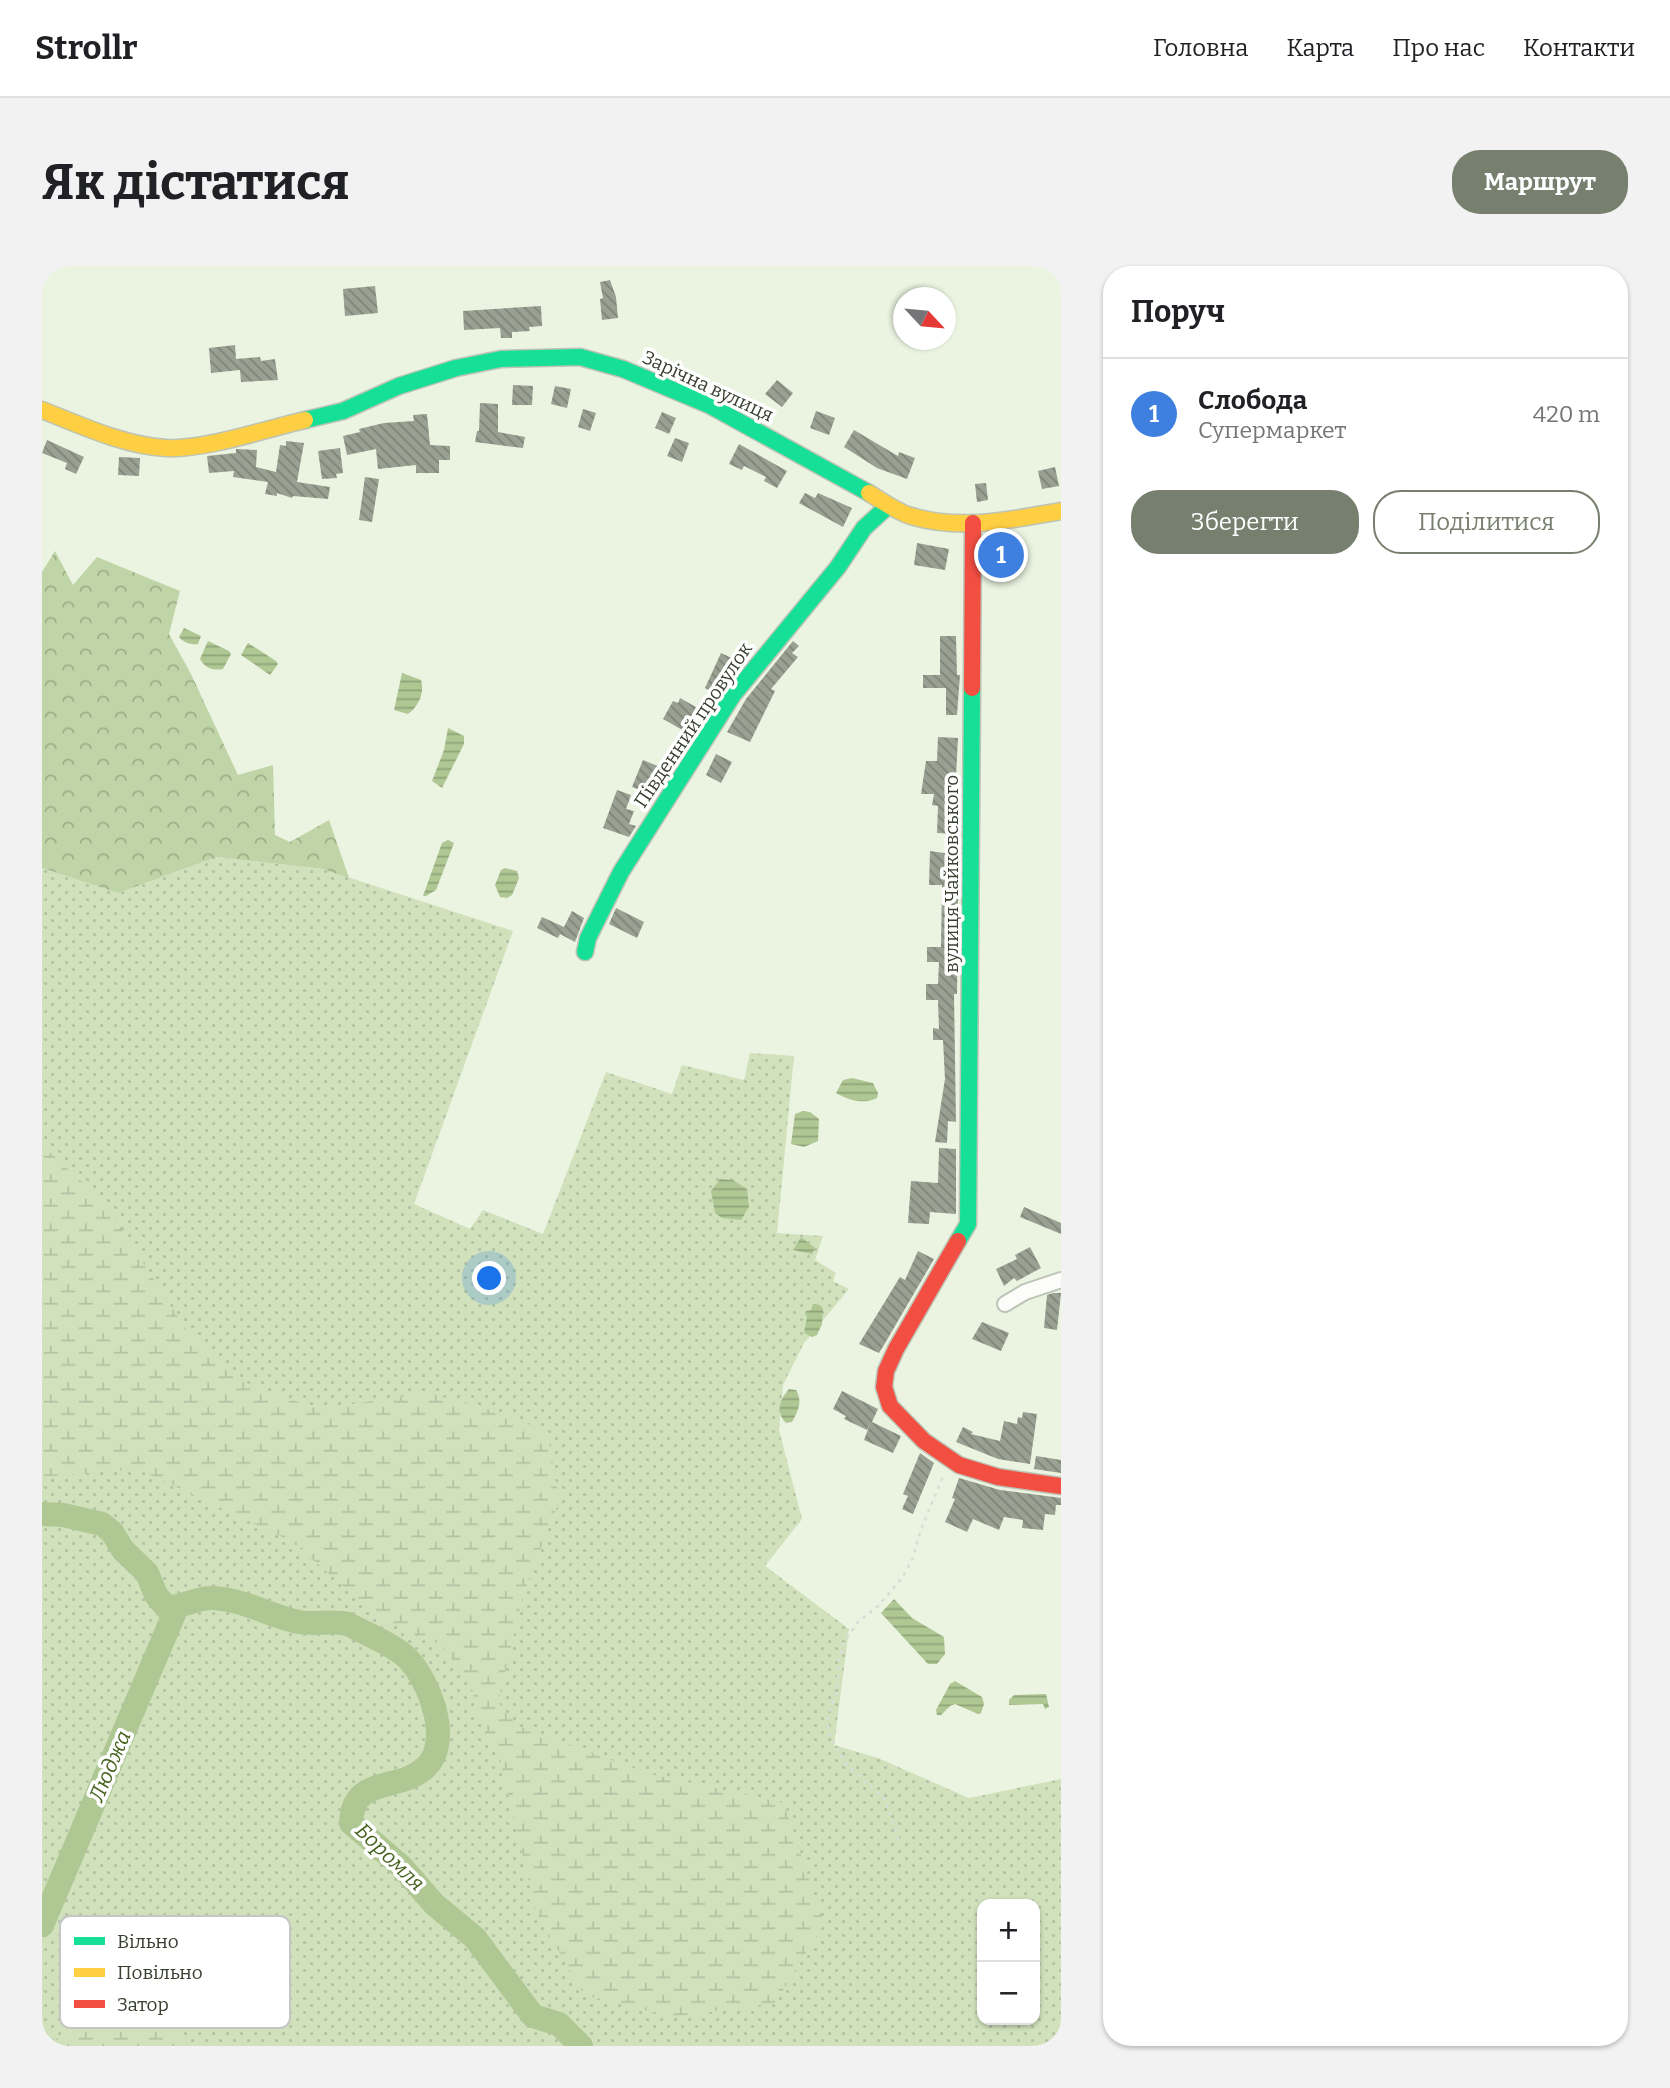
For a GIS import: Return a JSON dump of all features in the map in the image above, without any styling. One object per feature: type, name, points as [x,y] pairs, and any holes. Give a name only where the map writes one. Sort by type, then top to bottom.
[{"type":"street","name":"Зарічна вулиця","points":[[42,411],[128,440],[165,448],[192,447],[343,411],[399,386],[456,368],[501,359],[580,357],[623,369],[709,405],[910,516],[925,520],[991,523],[1061,511]]},
{"type":"street","name":"Південний провулок","points":[[586,952],[588,938],[621,872],[733,695],[838,567],[864,527],[888,506]]},
{"type":"street","name":"вулиця Чайковського","points":[[952,1461],[924,1441],[901,1419],[890,1406],[884,1387],[886,1371],[896,1349],[968,1224],[973,523]]},
{"type":"street","points":[[1005,1304],[1025,1292],[1061,1280]]},
{"type":"street","points":[[952,1461],[998,1477],[1061,1486]]},
{"type":"path","points":[[899,1840],[885,1799],[847,1765],[828,1733],[829,1713],[837,1688],[839,1659],[844,1642],[858,1622],[878,1606],[902,1578],[913,1558],[932,1502],[952,1461]]},
{"type":"green space","points":[[55,551],[73,585],[97,557],[180,591],[169,634],[190,672],[238,775],[273,765],[275,835],[290,842],[329,820],[349,878],[323,869],[217,857],[118,893],[42,868],[42,572]]},
{"type":"green space","points":[[217,857],[323,869],[513,931],[414,1204],[470,1229],[483,1210],[543,1234],[606,1072],[672,1094],[682,1065],[744,1080],[750,1053],[794,1056],[777,1233],[823,1236],[815,1260],[836,1273],[833,1281],[849,1289],[804,1343],[783,1385],[779,1430],[802,1519],[765,1566],[849,1629],[834,1745],[878,1758],[969,1798],[1061,1779],[1061,2046],[42,2046],[42,868],[118,893]]},
{"type":"green space","points":[[42,1145],[105,1203],[188,1333],[241,1381],[317,1409],[428,1393],[516,1417],[548,1435],[559,1502],[524,1592],[498,1702],[518,1726],[650,1774],[784,1803],[824,1924],[775,2003],[674,2017],[584,1995],[536,1912],[500,1759],[481,1724],[471,1685],[441,1645],[384,1621],[291,1541],[138,1469],[42,1477]]},
{"type":"green space","points":[[67,2028],[173,2028],[188,2046],[49,2046]]},
{"type":"shaded area","points":[[184,628],[201,636],[198,644],[188,643],[179,637]]},
{"type":"shaded area","points":[[208,641],[231,654],[223,669],[210,668],[200,659]]},
{"type":"shaded area","points":[[248,643],[276,661],[278,664],[270,675],[241,655]]},
{"type":"shaded area","points":[[402,673],[421,680],[422,685],[420,699],[408,714],[394,710]]},
{"type":"shaded area","points":[[448,728],[464,736],[464,744],[442,788],[432,781],[444,750]]},
{"type":"shaded area","points":[[448,840],[454,843],[436,890],[423,896],[442,843]]},
{"type":"shaded area","points":[[505,868],[517,871],[519,878],[512,895],[507,898],[500,897],[495,885],[501,870]]},
{"type":"shaded area","points":[[852,1078],[873,1083],[878,1093],[877,1098],[856,1101],[836,1093],[843,1080]]},
{"type":"shaded area","points":[[810,1112],[819,1119],[818,1141],[804,1147],[791,1144],[795,1114]]},
{"type":"shaded area","points":[[720,1179],[733,1180],[747,1189],[749,1207],[741,1220],[722,1218],[715,1213],[711,1191]]},
{"type":"shaded area","points":[[801,1237],[815,1248],[812,1254],[793,1250]]},
{"type":"shaded area","points":[[813,1304],[820,1305],[823,1309],[822,1324],[817,1335],[812,1337],[804,1333],[807,1317],[805,1314],[811,1310]]},
{"type":"shaded area","points":[[789,1389],[796,1390],[799,1402],[792,1422],[786,1423],[780,1406]]},
{"type":"shaded area","points":[[894,1599],[912,1618],[944,1637],[945,1654],[937,1664],[928,1664],[881,1613]]},
{"type":"shaded area","points":[[955,1681],[982,1697],[984,1704],[981,1713],[955,1704],[937,1715],[936,1710],[950,1684]]},
{"type":"shaded area","points":[[1046,1694],[1049,1707],[1045,1709],[1043,1704],[1009,1705],[1009,1700],[1014,1695]]},
{"type":"building","points":[[610,280],[616,297],[618,318],[602,320],[600,299],[603,298],[600,282]]},
{"type":"building","points":[[375,286],[378,313],[345,316],[343,289]]},
{"type":"building","points":[[541,306],[542,326],[529,327],[530,331],[512,332],[512,338],[501,338],[500,328],[464,330],[463,311]]},
{"type":"building","points":[[235,345],[236,359],[275,359],[278,380],[241,382],[240,370],[211,373],[209,348]]},
{"type":"building","points":[[777,380],[793,393],[782,407],[765,394]]},
{"type":"building","points":[[513,385],[533,386],[532,405],[512,405]]},
{"type":"building","points":[[555,386],[571,389],[567,408],[551,404]]},
{"type":"building","points":[[480,403],[498,404],[498,432],[525,437],[523,448],[475,442],[479,431]]},
{"type":"building","points":[[583,409],[596,413],[590,431],[578,427]]},
{"type":"building","points":[[816,411],[835,418],[829,435],[810,428]]},
{"type":"building","points":[[662,412],[676,418],[669,434],[655,428]]},
{"type":"building","points":[[427,414],[430,445],[450,446],[450,460],[439,460],[439,473],[416,473],[416,465],[378,469],[376,449],[347,455],[343,436],[384,423],[414,421],[413,415]]},
{"type":"building","points":[[854,430],[898,456],[899,452],[915,458],[907,479],[877,468],[844,447]]},
{"type":"building","points":[[675,438],[689,443],[682,462],[667,456]]},
{"type":"building","points":[[47,440],[84,457],[76,474],[65,469],[67,463],[42,453]]},
{"type":"building","points":[[286,441],[304,443],[297,482],[330,487],[328,499],[265,494],[268,482],[233,477],[234,471],[209,473],[207,456],[236,453],[236,449],[257,450],[256,467],[276,472],[280,445],[286,446]]},
{"type":"building","points":[[739,444],[787,471],[777,488],[764,481],[766,477],[744,466],[742,470],[729,464]]},
{"type":"building","points":[[340,448],[343,473],[336,474],[337,478],[322,479],[318,451]]},
{"type":"building","points":[[119,457],[140,458],[139,476],[118,475]]},
{"type":"building","points":[[1055,467],[1059,486],[1042,489],[1038,471]]},
{"type":"building","points":[[365,477],[379,479],[372,522],[359,520]]},
{"type":"building","points":[[986,483],[988,500],[977,502],[975,484]]},
{"type":"building","points":[[805,493],[815,498],[818,493],[852,508],[843,527],[799,503]]},
{"type":"building","points":[[917,543],[949,549],[945,570],[914,565]]},
{"type":"building","points":[[991,548],[1012,548],[1011,562],[990,561]]},
{"type":"building","points":[[940,636],[956,636],[957,675],[960,675],[957,715],[946,715],[946,688],[923,688],[923,675],[940,675]]},
{"type":"building","points":[[793,641],[799,646],[792,653],[798,657],[771,689],[775,691],[750,742],[727,732],[746,699]]},
{"type":"building","points":[[721,653],[740,662],[718,695],[705,688]]},
{"type":"building","points":[[680,698],[696,707],[696,714],[686,732],[663,719],[673,701],[678,703]]},
{"type":"building","points":[[938,737],[958,738],[958,792],[952,792],[949,817],[956,820],[956,834],[937,833],[938,806],[932,805],[934,794],[921,794],[926,761],[937,761]]},
{"type":"building","points":[[716,754],[732,762],[721,783],[706,775]]},
{"type":"building","points":[[643,760],[665,769],[654,795],[632,787]]},
{"type":"building","points":[[617,790],[631,795],[626,809],[634,811],[629,824],[636,826],[629,837],[603,828]]},
{"type":"building","points":[[930,851],[958,855],[954,893],[958,893],[958,906],[953,905],[953,928],[958,928],[957,994],[954,994],[956,1122],[948,1121],[947,1143],[935,1142],[945,1079],[943,1040],[933,1040],[933,1028],[939,1029],[938,1000],[926,1000],[926,984],[938,984],[939,962],[927,962],[927,947],[941,947],[942,885],[929,885]]},
{"type":"building","points":[[616,908],[644,922],[637,938],[609,924]]},
{"type":"building","points":[[572,911],[584,918],[575,942],[560,934],[558,938],[537,928],[542,917],[564,927]]},
{"type":"building","points":[[939,1148],[956,1149],[956,1214],[930,1212],[929,1224],[908,1223],[911,1181],[938,1183]]},
{"type":"building","points":[[1024,1207],[1061,1223],[1061,1234],[1020,1217]]},
{"type":"building","points":[[1030,1247],[1041,1268],[1017,1281],[1014,1278],[1004,1286],[996,1269],[1017,1259],[1015,1255]]},
{"type":"building","points":[[918,1251],[934,1259],[879,1353],[859,1344],[900,1277],[905,1280]]},
{"type":"building","points":[[1061,1293],[1057,1330],[1044,1328],[1047,1295]]},
{"type":"building","points":[[982,1322],[1009,1333],[1001,1351],[972,1339]]},
{"type":"building","points":[[842,1391],[878,1409],[872,1422],[901,1436],[893,1453],[864,1440],[870,1424],[867,1430],[844,1419],[846,1416],[833,1409]]},
{"type":"building","points":[[1023,1412],[1037,1414],[1030,1464],[998,1459],[956,1442],[963,1427],[973,1432],[971,1434],[1000,1441],[1004,1421],[1017,1424],[1018,1417],[1022,1418]]},
{"type":"building","points":[[920,1453],[934,1463],[913,1514],[902,1509],[908,1496],[903,1494]]},
{"type":"building","points":[[1036,1456],[1061,1460],[1061,1473],[1034,1469]]},
{"type":"building","points":[[959,1478],[1000,1490],[1061,1498],[1061,1505],[1056,1505],[1055,1515],[1045,1514],[1043,1530],[1022,1528],[1023,1520],[1004,1517],[999,1530],[973,1519],[967,1532],[945,1522],[955,1499],[952,1498]]},
{"type":"waterway","name":"Боромля","points":[[42,1514],[63,1515],[102,1524],[112,1532],[123,1550],[147,1573],[156,1595],[166,1607],[201,1599],[226,1599],[299,1622],[348,1624],[405,1656],[422,1679],[435,1710],[438,1726],[434,1756],[426,1767],[415,1775],[379,1786],[360,1797],[351,1823],[402,1867],[434,1904],[475,1938],[533,2016],[559,2024],[581,2046]]},
{"type":"waterway","name":"Люджа","points":[[42,1925],[177,1607]]},
{"type":"traffic: fast","points":[[305,420],[343,411],[399,386],[456,368],[501,359],[580,357],[623,369],[709,405],[869,493]]},
{"type":"traffic: fast","points":[[585,952],[588,938],[621,872],[733,695],[838,567],[864,528],[888,506]]},
{"type":"traffic: fast","points":[[958,1241],[968,1224],[972,688]]},
{"type":"traffic: slow","points":[[42,410],[119,439],[166,448],[199,446],[305,420]]},
{"type":"traffic: slow","points":[[869,493],[906,514],[948,523],[1024,518],[1061,511]]},
{"type":"traffic: jam","points":[[972,688],[973,523]]},
{"type":"traffic: jam","points":[[958,1241],[886,1371],[884,1387],[890,1406],[924,1441],[959,1465],[998,1477],[1061,1486]]},
{"type":"place","name":"Слобода","points":[[1001,555]]}]
